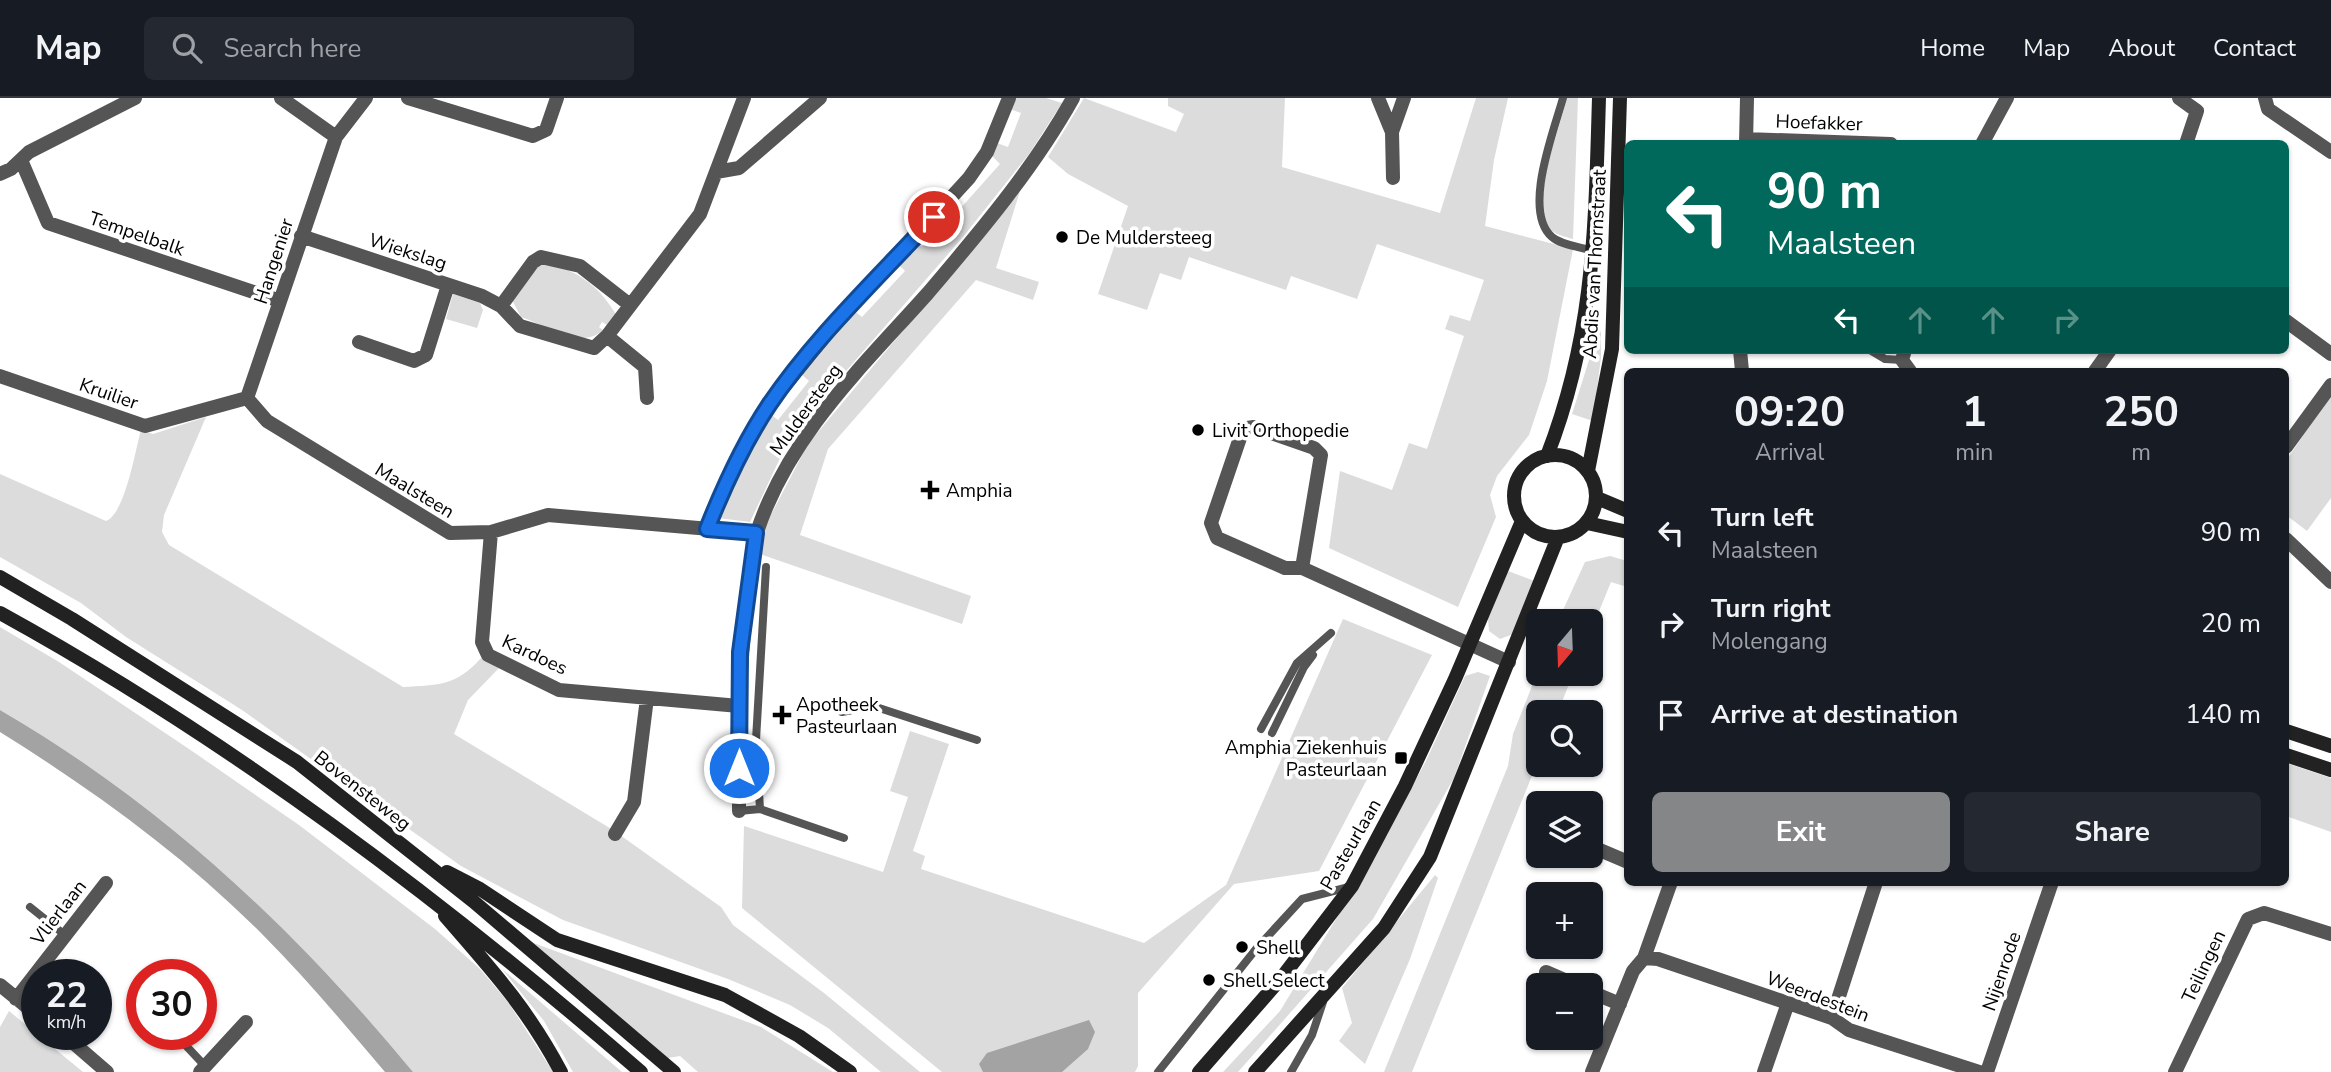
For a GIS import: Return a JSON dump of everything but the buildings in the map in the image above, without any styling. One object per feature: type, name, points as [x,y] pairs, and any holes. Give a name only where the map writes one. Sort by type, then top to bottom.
[{"type":"main road","name":"Abdis van Thornstraat","points":[[1547,456],[1570,392],[1587,314],[1594,251],[1599,98]]},
{"type":"main road","name":"Abdis van Thornstraat","points":[[1588,471],[1612,349],[1620,98]]},
{"type":"main road","points":[[1547,456],[1569,458],[1588,471],[1597,498],[1587,523],[1569,536],[1558,537],[1544,536],[1522,521],[1514,495],[1517,481],[1534,461],[1547,456]]},
{"type":"main road","points":[[1597,498],[1624,509]]},
{"type":"main road","name":"Pasteurlaan","points":[[1199,1072],[1283,976],[1352,886],[1405,786],[1470,645],[1522,521]]},
{"type":"main road","points":[[1587,523],[1624,531]]},
{"type":"main road","points":[[1255,1072],[1384,928],[1430,857],[1558,537]]},
{"type":"main road","name":"Bovensteweg","points":[[0,577],[72,618],[297,762],[549,963],[674,1072]]},
{"type":"main road","points":[[0,612],[131,689],[238,760],[423,891],[518,966],[641,1072]]},
{"type":"main road","points":[[2289,732],[2331,747]]},
{"type":"main road","points":[[2289,756],[2331,770]]},
{"type":"main road","points":[[415,855],[480,889],[557,940],[725,995],[799,1036],[850,1072]]},
{"type":"main road","points":[[423,891],[502,979],[537,1027],[561,1072]]},
{"type":"street","points":[[0,174],[29,152],[135,98]]},
{"type":"street","points":[[281,98],[336,137]]},
{"type":"street","name":"Hangenier","points":[[247,398],[336,137],[366,98]]},
{"type":"street","points":[[408,98],[533,136],[546,130],[557,98]]},
{"type":"street","points":[[647,398],[645,367],[607,336],[700,214],[744,98]]},
{"type":"street","points":[[716,172],[739,168],[820,98]]},
{"type":"street","points":[[707,529],[737,458],[770,404],[829,331],[969,178],[987,152],[1009,98]]},
{"type":"street","points":[[1378,98],[1392,132]]},
{"type":"street","points":[[1393,178],[1392,132],[1404,98]]},
{"type":"street","name":"Hoefakker","points":[[1746,140],[1747,98]]},
{"type":"street","points":[[1984,140],[2007,98]]},
{"type":"street","points":[[2179,98],[2197,111],[2187,140]]},
{"type":"street","points":[[2265,98],[2269,109],[2331,152]]},
{"type":"street","name":"Muldersteeg","points":[[739,811],[740,652],[756,533],[779,479],[801,440],[842,387],[928,293],[1042,150],[1070,99]]},
{"type":"street","name":"Tempelbalk","points":[[21,160],[48,223],[280,301]]},
{"type":"street","name":"Wiekslag","points":[[301,236],[482,296],[500,306],[520,326],[579,346],[594,348],[607,336]]},
{"type":"street","points":[[500,306],[533,262],[541,257],[580,266],[630,305]]},
{"type":"street","points":[[359,342],[414,361],[426,355],[448,285]]},
{"type":"street","points":[[2289,323],[2331,354]]},
{"type":"street","name":"Kruilier","points":[[0,376],[145,426],[247,398]]},
{"type":"street","points":[[2289,443],[2331,385]]},
{"type":"street","name":"Maalsteen","points":[[247,398],[267,421],[450,533],[491,532],[548,515],[756,533]]},
{"type":"street","points":[[1302,568],[1321,455],[1314,448],[1254,427],[1247,428],[1241,435],[1211,528],[1217,538],[1285,568],[1302,568],[1510,662]]},
{"type":"street","name":"Kardoes","points":[[491,532],[482,642],[488,655],[559,690],[739,706]]},
{"type":"street","points":[[2289,542],[2331,582]]},
{"type":"street","points":[[615,834],[634,802],[647,698]]},
{"type":"street","points":[[1603,851],[1624,860]]},
{"type":"street","name":"Vlierlaan","points":[[16,999],[106,883]]},
{"type":"street","points":[[1592,1072],[1633,971],[1644,958],[1670,886]]},
{"type":"street","points":[[1832,1018],[1875,886]]},
{"type":"street","name":"Nijenrode","points":[[1987,1072],[2051,886]]},
{"type":"street","name":"Teilingen","points":[[2175,1072],[2248,919],[2264,913],[2331,934]]},
{"type":"street","name":"Weerdestein","points":[[1644,958],[1658,959],[1788,1003],[1832,1018],[1849,1030],[1979,1072]]},
{"type":"street","points":[[0,985],[21,1003]]},
{"type":"street","points":[[1603,997],[1620,1004]]},
{"type":"street","points":[[1764,1072],[1788,1003]]},
{"type":"street","points":[[203,1069],[247,1023]]},
{"type":"street","points":[[82,1050],[107,1072]]},
{"type":"lane","name":"Abdis van Thornstraat","points":[[1563,98],[1541,178],[1541,224],[1553,239],[1594,251]]},
{"type":"lane","points":[[1877,354],[1885,359],[1906,360]]},
{"type":"lane","points":[[760,809],[757,726],[766,567]]},
{"type":"lane","points":[[1261,729],[1297,663],[1331,633],[1304,667],[1272,733]]},
{"type":"lane","points":[[842,712],[873,706],[977,740]]},
{"type":"lane","points":[[739,811],[760,809],[844,838]]},
{"type":"lane","points":[[1158,1072],[1256,949],[1302,898],[1352,886]]},
{"type":"lane","points":[[30,907],[65,935]]},
{"type":"lane","points":[[1291,1072],[1312,1035],[1326,995]]},
{"type":"lane","points":[[188,1050],[203,1069]]},
{"type":"shaded area","points":[[1013,98],[1046,98],[1062,103],[1029,154],[963,237],[792,433],[750,522],[718,518],[723,498],[769,413],[778,420],[809,381],[801,374],[853,310],[862,317],[905,271],[897,263],[916,242],[922,247],[927,241],[921,236],[951,204],[959,210],[1000,164],[992,156],[997,143],[1008,147],[1021,113],[1010,109]]},
{"type":"shaded area","points":[[1084,98],[1176,132],[1184,114],[1168,106],[1168,98],[1285,98],[1282,167],[1440,213],[1476,98],[1508,98],[1494,160],[1485,226],[1573,249],[1547,381],[1529,435],[1497,476],[1490,495],[1496,517],[1458,607],[1329,548],[1340,471],[1392,490],[1409,443],[1427,449],[1464,336],[1445,329],[1450,315],[1470,321],[1484,280],[1377,244],[1357,299],[1291,276],[1286,290],[1189,257],[1181,280],[1160,273],[1147,310],[1098,294],[1128,206],[1068,174],[1048,157]]},
{"type":"shaded area","points":[[1567,98],[1578,98],[1573,239],[1550,229],[1543,208],[1545,177]]},
{"type":"shaded area","points":[[1020,191],[996,268],[1039,282],[1033,300],[976,280],[828,449],[800,535],[971,596],[962,624],[760,554],[763,530],[808,444]]},
{"type":"shaded area","points":[[551,264],[581,277],[604,298],[617,316],[607,325],[602,322],[599,327],[603,330],[594,336],[574,337],[521,317],[512,300],[537,266]]},
{"type":"shaded area","points":[[453,294],[480,303],[483,310],[477,328],[446,319]]},
{"type":"shaded area","points":[[1601,322],[1601,357],[1593,421],[1572,414]]},
{"type":"shaded area","points":[[2331,394],[2331,498],[2307,531],[2289,517],[2289,457]]},
{"type":"shaded area","points":[[206,417],[164,515],[162,532],[169,545],[403,687],[427,686],[455,679],[481,658],[499,668],[468,700],[454,734],[613,830],[721,907],[733,925],[824,993],[920,1072],[881,1072],[828,1028],[790,1005],[728,979],[563,920],[461,866],[242,710],[126,637],[81,603],[0,557],[0,474],[106,521],[113,516],[124,495],[141,430],[153,434]]},
{"type":"shaded area","points":[[1610,556],[1624,560],[1624,586],[1611,582],[1600,609],[1563,609],[1585,562]]},
{"type":"shaded area","points":[[1508,571],[1537,582],[1516,633],[1500,639],[1489,631],[1488,619]]},
{"type":"shaded area","points":[[1343,619],[1432,655],[1319,871],[1234,884],[1138,993],[1138,1066],[1135,1072],[942,1072],[742,908],[744,826],[883,872],[908,797],[890,791],[910,731],[949,744],[913,851],[925,856],[921,869],[1144,943],[1226,885]]},
{"type":"shaded area","points":[[0,627],[59,662],[299,825],[435,929],[480,969],[508,1002],[553,1072],[413,1072],[321,968],[223,872],[116,786],[0,710]]},
{"type":"shaded area","points":[[1478,672],[1490,676],[1454,778],[1373,919],[1238,1072],[1223,1072],[1280,1011],[1377,852],[1426,761],[1465,676]]},
{"type":"shaded area","points":[[1532,686],[1568,686],[1563,700],[1526,700]]},
{"type":"shaded area","points":[[1526,701],[1526,777],[1532,777],[1412,1072],[1384,1072],[1508,766],[1513,734]]},
{"type":"shaded area","points":[[0,710],[116,786],[223,872],[321,968],[413,1072],[385,1072],[293,967],[231,904],[136,825],[0,732]]},
{"type":"shaded area","points":[[2289,764],[2331,778],[2331,832],[2289,817]]},
{"type":"shaded area","points":[[1435,875],[1438,878],[1410,959],[1365,1064],[1339,1041],[1352,1023],[1342,988]]},
{"type":"shaded area","points":[[531,942],[761,1027],[833,1072],[698,1072],[680,1056],[668,1058]]},
{"type":"shaded area","points":[[502,969],[622,1072],[573,1072],[544,1021]]},
{"type":"shaded area","points":[[9,1011],[21,1021],[21,1050],[56,1050],[83,1072],[0,1072],[0,1027]]},
{"type":"shaded area","points":[[1089,1020],[1095,1032],[1088,1049],[1062,1072],[983,1072],[979,1064],[987,1053]]},
{"type":"place","name":"De Muldersteeg","points":[[1062,237]]},
{"type":"place","name":"Livit Orthopedie","points":[[1198,430]]},
{"type":"place","name":"Amphia","points":[[930,490]]},
{"type":"place","name":"Apotheek Pasteurlaan","points":[[782,715]]},
{"type":"place","name":"Amphia Ziekenhuis Pasteurlaan","points":[[1401,758]]},
{"type":"place","name":"Shell","points":[[1242,947]]},
{"type":"place","name":"Shell Select","points":[[1209,980]]},
{"type":"route","points":[[739,768],[740,652],[756,533],[707,529],[737,458],[770,404],[829,331],[934,217]]}]
